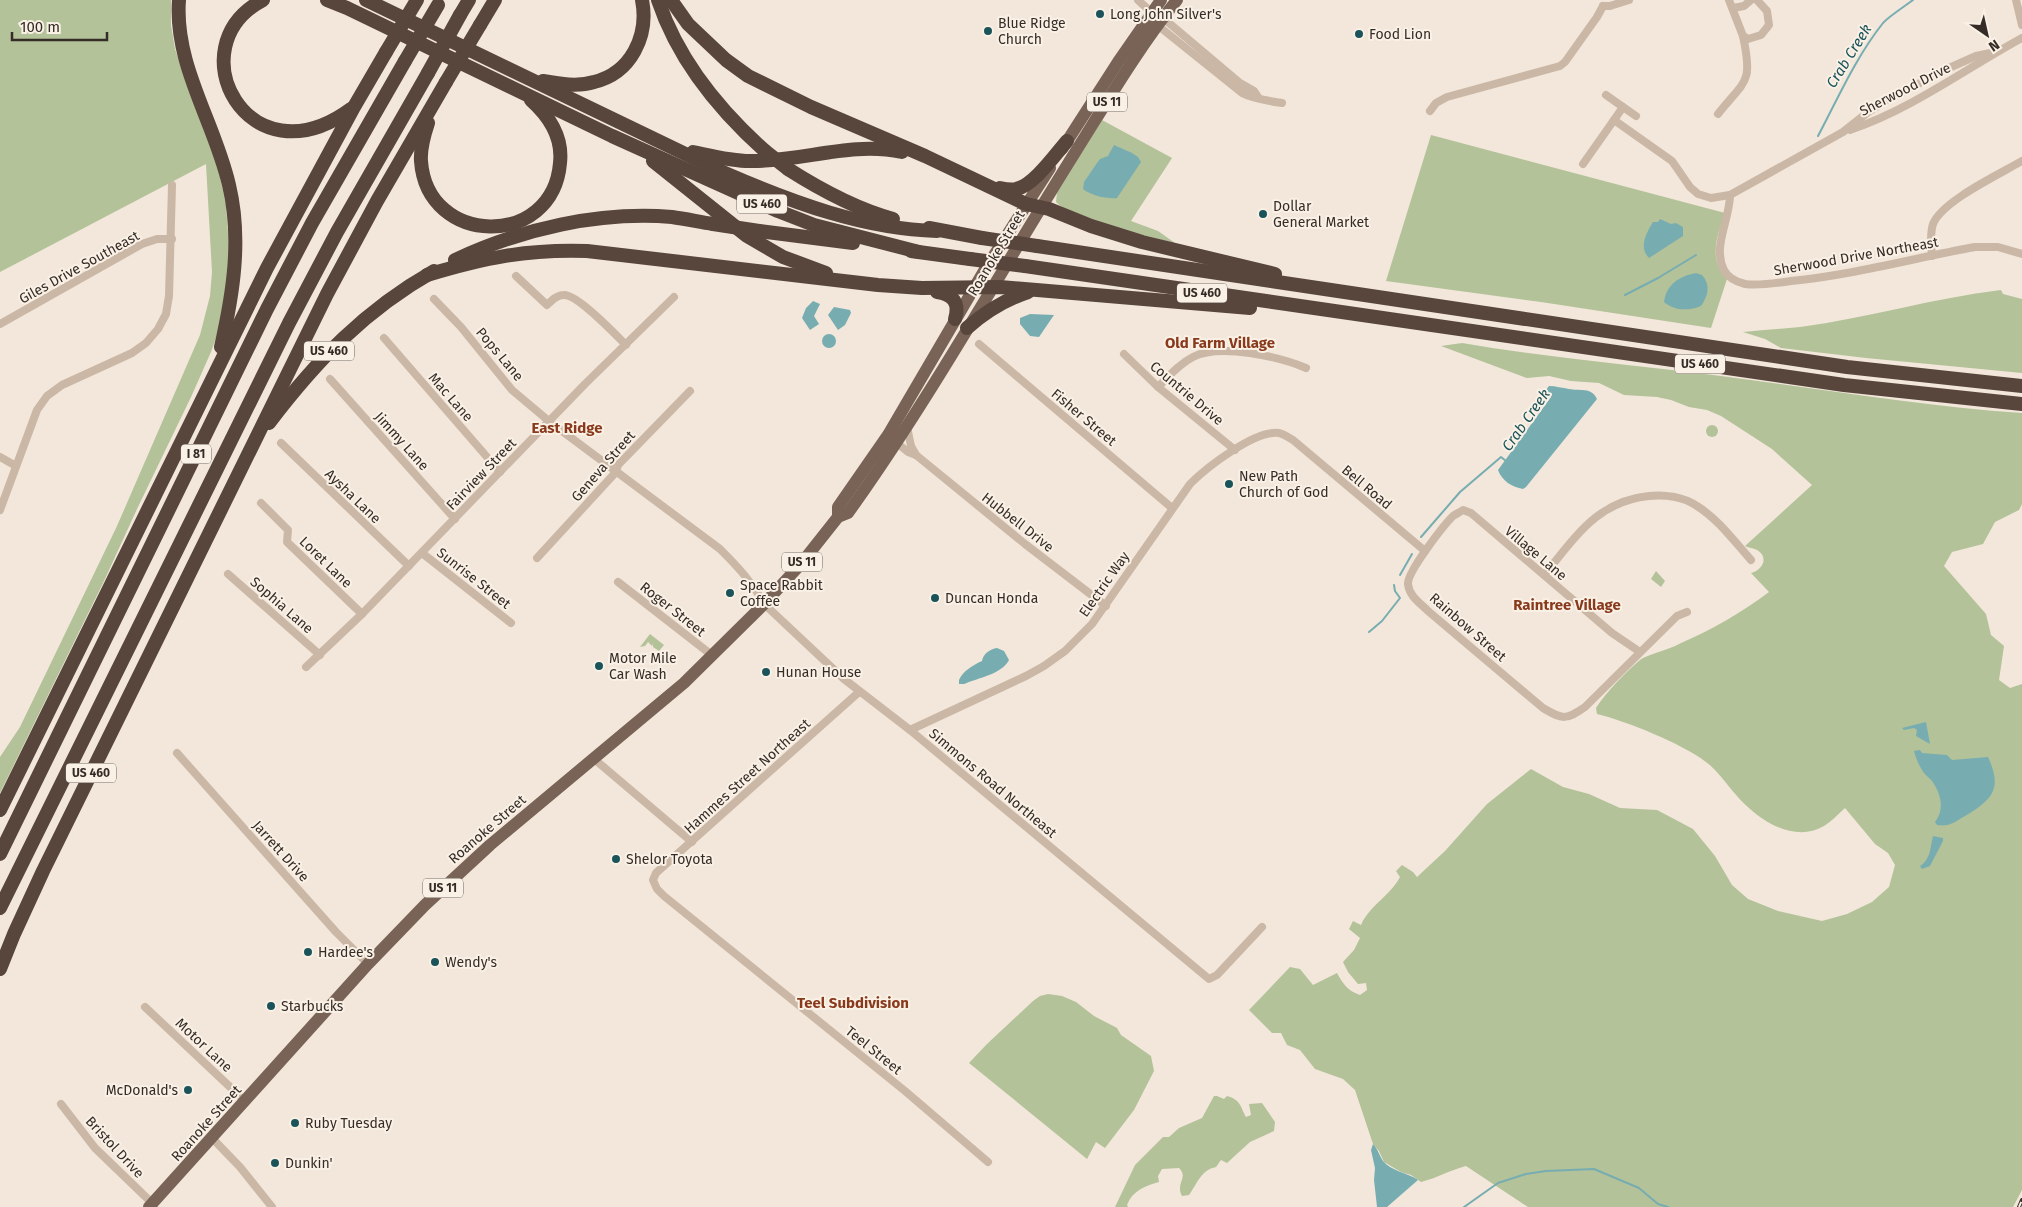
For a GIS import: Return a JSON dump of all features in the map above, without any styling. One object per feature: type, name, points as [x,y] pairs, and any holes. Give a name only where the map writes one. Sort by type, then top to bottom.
[{"type":"highway","points":[[179,0],[179,31],[182,50],[223,161],[230,187],[234,221],[235,263],[232,293],[217,367]]},
{"type":"highway","points":[[263,0],[250,8],[239,19],[226,46],[224,57],[225,77],[232,94],[242,109],[267,127],[295,132],[325,125],[354,107]]},
{"type":"highway","name":"US 460","points":[[326,0],[347,8],[612,136],[778,211],[814,225],[919,252]]},
{"type":"highway","name":"US 460","points":[[366,0],[736,178],[805,205],[864,221],[912,230],[937,230],[1847,367],[2022,386]]},
{"type":"highway","points":[[0,810],[267,268],[354,107],[417,0]]},
{"type":"highway","name":"I 81","points":[[0,908],[289,323],[337,232],[469,0]]},
{"type":"highway","points":[[251,448],[358,236],[495,0]]},
{"type":"highway","points":[[528,78],[577,85],[594,82],[612,75],[627,62],[637,47],[644,24],[642,0]]},
{"type":"highway","points":[[658,0],[676,42],[691,68],[721,108],[765,151],[788,169],[816,186],[864,210],[937,230]]},
{"type":"highway","points":[[671,0],[688,24],[707,44],[748,76],[811,107],[996,188],[1026,204],[1041,207],[1091,226],[1142,242],[1388,299]]},
{"type":"highway","name":"I 81","points":[[0,854],[267,309],[312,223],[440,2]]},
{"type":"highway","points":[[434,103],[421,155],[422,171],[430,191],[443,209],[458,219],[474,226],[499,227],[516,223],[537,210],[550,195],[559,172],[560,147],[554,128],[541,109],[519,90]]},
{"type":"highway","points":[[612,136],[662,166],[720,216],[764,247],[804,266],[848,281]]},
{"type":"highway","points":[[996,188],[1016,189],[1035,179],[1067,141]]},
{"type":"highway","points":[[668,146],[718,157],[750,161],[789,158],[856,148],[892,150],[925,156]]},
{"type":"highway","name":"US 460","points":[[0,969],[43,871],[251,448],[311,370],[343,337],[382,304],[427,275],[460,258],[499,242],[537,231],[573,223],[644,216],[672,217],[759,231],[1025,266],[1379,319],[1844,385],[2022,404]]},
{"type":"highway","points":[[427,275],[499,256],[541,250],[587,251],[922,288],[992,287],[1379,319]]},
{"type":"highway","points":[[922,288],[946,294],[953,298],[957,306],[955,319]]},
{"type":"highway","points":[[967,328],[986,312],[1004,301],[1036,290]]},
{"type":"main road","name":"Roanoke Street","points":[[838,517],[838,507],[892,439],[907,426],[1157,19],[1161,0]]},
{"type":"main road","name":"Roanoke Street","points":[[152,1206],[368,964],[425,905],[475,858],[684,683],[764,604],[800,564],[838,517],[848,513],[866,487],[868,478],[888,447],[920,381],[955,319],[1026,204],[1067,141],[1157,19],[1177,0]]},
{"type":"street","points":[[1138,0],[1242,93],[1250,98],[1258,97],[1282,103]]},
{"type":"street","points":[[1430,111],[1436,102],[1446,97],[1560,66],[1566,62],[1597,17],[1601,3],[1610,6],[1629,0]]},
{"type":"street","points":[[1718,114],[1735,96],[1747,75],[1748,61],[1744,36],[1729,0]]},
{"type":"street","points":[[1733,8],[1744,6],[1751,0]]},
{"type":"street","points":[[1744,36],[1748,39],[1754,38],[1766,30],[1769,25],[1766,11],[1757,0]]},
{"type":"street","points":[[2016,0],[2022,25]]},
{"type":"street","name":"Sherwood Drive","points":[[1843,132],[1870,123],[1891,112],[1982,63],[1996,52],[2022,38]]},
{"type":"street","name":"Sherwood Drive","points":[[1843,132],[1866,113],[1895,95],[1976,56],[1996,52]]},
{"type":"street","points":[[1606,95],[1636,116]]},
{"type":"street","points":[[1583,164],[1623,107]]},
{"type":"street","points":[[1614,120],[1672,161],[1690,187],[1698,194],[1711,198],[1730,195],[1843,132]]},
{"type":"street","points":[[1932,256],[1933,225],[1940,213],[1968,192],[2022,161]]},
{"type":"street","points":[[0,510],[37,410],[47,396],[62,385],[132,353],[146,343],[158,329],[166,314],[170,296],[172,186]]},
{"type":"street","name":"Sherwood Drive Northeast","points":[[1730,195],[1730,205],[1722,238],[1720,262],[1726,274],[1739,282],[1765,284],[1812,279],[1975,247],[1998,247],[2022,254]]},
{"type":"street","name":"Giles Drive Southeast","points":[[0,324],[142,244],[157,239],[172,239]]},
{"type":"street","points":[[516,276],[547,305],[558,296],[564,295],[574,298],[600,319],[626,345]]},
{"type":"street","name":"Fairview Street","points":[[306,667],[362,614],[585,384],[674,297]]},
{"type":"street","name":"Pops Lane","points":[[434,299],[461,327],[512,390],[550,422],[616,472]]},
{"type":"street","name":"Mac Lane","points":[[384,338],[500,472]]},
{"type":"street","name":"Fisher Street","points":[[979,344],[1172,508]]},
{"type":"street","points":[[1158,387],[1181,364],[1195,356],[1212,351],[1290,361],[1306,368]]},
{"type":"street","name":"Countrie Drive","points":[[1124,354],[1158,387],[1235,450]]},
{"type":"street","name":"Jimmy Lane","points":[[330,379],[455,519]]},
{"type":"street","name":"Geneva Street","points":[[537,558],[616,472],[618,465],[690,391]]},
{"type":"street","points":[[907,426],[911,446],[916,455]]},
{"type":"street","name":"Electric Way","points":[[910,730],[1044,666],[1080,638],[1106,606],[1172,508],[1198,476],[1256,437],[1271,433],[1281,433],[1293,440]]},
{"type":"street","name":"Hubbell Drive","points":[[892,439],[908,452],[916,455],[1025,544],[1106,606]]},
{"type":"street","name":"Bell Road","points":[[1293,440],[1425,552]]},
{"type":"street","name":"Aysha Lane","points":[[281,443],[408,566]]},
{"type":"street","points":[[0,457],[16,466]]},
{"type":"street","name":"Simmons Road Northeast","points":[[616,472],[720,549],[758,592],[764,604],[817,655],[1209,979],[1217,975],[1262,927]]},
{"type":"street","points":[[1544,575],[1580,532],[1600,512],[1618,502],[1659,494],[1682,499],[1696,505],[1712,517],[1751,560]]},
{"type":"street","name":"Loret Lane","points":[[261,503],[288,530],[287,542],[362,614]]},
{"type":"street","name":"Rainbow Street","points":[[1463,510],[1454,515],[1412,571],[1408,582],[1411,594],[1428,611],[1544,708],[1559,718],[1572,717],[1585,707],[1640,652]]},
{"type":"street","name":"Village Lane","points":[[1463,510],[1471,513],[1612,633],[1640,652]]},
{"type":"street","name":"Sunrise Street","points":[[422,553],[510,623]]},
{"type":"street","name":"Sophia Lane","points":[[228,574],[320,655]]},
{"type":"street","name":"Roger Street","points":[[618,582],[713,656]]},
{"type":"street","points":[[1640,652],[1677,616],[1687,612]]},
{"type":"street","name":"Hammes Street Northeast","points":[[653,880],[656,873],[860,692]]},
{"type":"street","name":"Jarrett Drive","points":[[177,753],[336,932],[368,964]]},
{"type":"street","points":[[593,758],[692,842]]},
{"type":"street","name":"Teel Street","points":[[653,880],[657,889],[664,896],[905,1091],[988,1162]]},
{"type":"street","name":"Motor Lane","points":[[145,1007],[245,1101]]},
{"type":"street","name":"Bristol Drive","points":[[60,1104],[95,1148],[152,1206]]},
{"type":"street","points":[[212,1138],[240,1167],[272,1207]]},
{"type":"green space","points":[[0,0],[171,0],[171,25],[175,49],[217,163],[226,205],[230,259],[222,320],[211,352],[104,581],[0,793],[0,757],[20,727],[117,526],[200,335],[210,296],[212,272],[206,164],[0,272]]},
{"type":"green space","points":[[1102,120],[1172,158],[1131,221],[1158,231],[1175,243],[1094,221],[1064,208],[1056,202],[1057,193]]},
{"type":"green space","points":[[1431,135],[1725,213],[1717,239],[1716,255],[1721,271],[1727,279],[1711,328],[1386,281]]},
{"type":"green space","points":[[2001,290],[2003,294],[2022,299],[2022,373],[1781,348],[1765,339],[1743,332],[1800,327],[1851,319],[1950,298]]},
{"type":"green space","points":[[1462,343],[1909,402],[2022,413],[2022,504],[2019,510],[1995,522],[1983,544],[1952,552],[1944,566],[1986,614],[1991,635],[2004,646],[1999,680],[2010,688],[2022,684],[2022,1190],[2013,1207],[1528,1207],[1466,1166],[1421,1182],[1384,1162],[1373,1144],[1355,1090],[1343,1079],[1315,1069],[1300,1050],[1287,1045],[1281,1033],[1272,1033],[1249,1010],[1290,967],[1300,969],[1313,985],[1337,973],[1344,984],[1352,991],[1360,995],[1367,990],[1366,983],[1358,984],[1348,972],[1343,962],[1354,950],[1360,938],[1349,929],[1353,921],[1361,925],[1369,912],[1396,884],[1400,877],[1396,871],[1402,865],[1417,877],[1445,851],[1487,804],[1531,769],[1563,787],[1589,794],[1620,808],[1657,810],[1693,829],[1715,856],[1732,885],[1748,899],[1778,911],[1822,921],[1847,914],[1872,902],[1889,887],[1895,865],[1888,853],[1875,844],[1845,808],[1827,824],[1812,831],[1800,832],[1776,826],[1745,805],[1714,770],[1696,755],[1654,734],[1597,714],[1596,708],[1605,695],[1640,660],[1714,627],[1769,592],[1751,573],[1759,569],[1764,560],[1763,556],[1757,550],[1745,546],[1812,485],[1772,449],[1721,416],[1707,410],[1689,407],[1657,397],[1624,395],[1599,383],[1571,381],[1549,376],[1527,378],[1441,346]]},
{"type":"green space","points":[[1710,425],[1714,425],[1718,431],[1714,437],[1710,437],[1706,433],[1706,429]]},
{"type":"green space","points":[[1656,571],[1665,581],[1661,587],[1651,579]]},
{"type":"green space","points":[[650,634],[664,645],[659,651],[653,647],[653,644],[652,646],[648,642],[645,646],[640,647]]},
{"type":"green space","points":[[1048,994],[1062,996],[1076,1002],[1094,1016],[1117,1028],[1121,1035],[1151,1056],[1154,1071],[1134,1110],[1105,1148],[1096,1142],[1087,1159],[969,1063],[1033,1001],[1040,996]]},
{"type":"green space","points":[[1214,1096],[1224,1099],[1227,1096],[1235,1099],[1240,1104],[1246,1117],[1251,1115],[1249,1104],[1262,1103],[1275,1122],[1274,1131],[1250,1142],[1227,1163],[1221,1160],[1216,1167],[1203,1174],[1189,1195],[1182,1196],[1180,1191],[1183,1175],[1179,1168],[1162,1169],[1158,1176],[1159,1182],[1144,1187],[1132,1196],[1127,1205],[1128,1207],[1115,1207],[1135,1165],[1163,1137],[1169,1137],[1179,1128],[1202,1118]]},
{"type":"water","points":[[1114,145],[1132,153],[1141,162],[1117,198],[1100,197],[1091,194],[1083,189],[1084,182],[1100,159],[1108,156]]},
{"type":"water","points":[[1660,219],[1683,227],[1683,236],[1649,258],[1644,249],[1645,240],[1653,222],[1658,222]]},
{"type":"water","points":[[1696,273],[1702,275],[1707,283],[1707,294],[1701,306],[1692,309],[1682,309],[1672,307],[1664,302],[1667,291],[1674,282],[1684,276]]},
{"type":"water","points":[[813,301],[820,304],[814,316],[819,324],[810,330],[802,318],[806,308]]},
{"type":"water","points":[[834,307],[850,310],[851,313],[845,325],[838,330],[828,315]]},
{"type":"water","points":[[1030,314],[1054,315],[1039,337],[1030,336],[1020,324],[1020,318]]},
{"type":"water","points":[[829,334],[834,336],[836,341],[834,346],[829,348],[824,346],[822,341],[824,336]]},
{"type":"water","points":[[1549,386],[1589,391],[1597,399],[1526,487],[1523,489],[1519,488],[1505,480],[1498,470],[1551,397],[1546,390]]},
{"type":"water","points":[[997,648],[1004,651],[1009,660],[1006,665],[989,675],[959,684],[959,680],[966,671],[982,661],[987,652]]},
{"type":"water","points":[[1926,722],[1930,744],[1916,736],[1917,730],[1914,728],[1904,730],[1902,728]]},
{"type":"water","points":[[1920,750],[1922,753],[1947,755],[1952,760],[1988,757],[1995,777],[1992,793],[1982,805],[1958,820],[1948,825],[1937,825],[1935,822],[1941,807],[1940,796],[1918,762],[1914,751]]},
{"type":"water","points":[[1933,836],[1943,838],[1943,841],[1930,866],[1922,869],[1920,866],[1928,857]]},
{"type":"water","points":[[1373,1144],[1386,1164],[1418,1180],[1387,1207],[1377,1207],[1374,1180],[1375,1168],[1371,1150]]},
{"type":"waterway","name":"Crab Creek","points":[[1818,136],[1848,78],[1873,36],[1885,21],[1913,0]]},
{"type":"waterway","name":"Crab Creek","points":[[1625,295],[1696,255]]},
{"type":"waterway","name":"Crab Creek","points":[[1421,537],[1460,492],[1501,457],[1506,461]]},
{"type":"waterway","name":"Crab Creek","points":[[1400,575],[1412,554]]},
{"type":"waterway","name":"Crab Creek","points":[[1369,632],[1382,621],[1400,598],[1395,591],[1394,585]]},
{"type":"waterway","points":[[1464,1207],[1498,1183],[1526,1174],[1546,1171],[1594,1169],[1639,1188],[1658,1204],[1668,1207]]},
{"type":"railway","points":[[2019,1207],[2022,1200]]},
{"type":"place","name":"Long John Silver's","points":[[1100,14]]},
{"type":"place","name":"Blue Ridge Church","points":[[988,31]]},
{"type":"place","name":"Food Lion","points":[[1359,34]]},
{"type":"place","name":"Dollar General Market","points":[[1263,214]]},
{"type":"place","name":"New Path Church of God","points":[[1229,484]]},
{"type":"place","name":"Space Rabbit Coffee","points":[[730,593]]},
{"type":"place","name":"Duncan Honda","points":[[935,598]]},
{"type":"place","name":"Motor Mile Car Wash","points":[[599,666]]},
{"type":"place","name":"Hunan House","points":[[766,672]]},
{"type":"place","name":"Shelor Toyota","points":[[616,859]]},
{"type":"place","name":"Hardee's","points":[[308,952]]},
{"type":"place","name":"Wendy's","points":[[435,962]]},
{"type":"place","name":"Starbucks","points":[[271,1006]]},
{"type":"place","name":"McDonald's","points":[[188,1090]]},
{"type":"place","name":"Ruby Tuesday","points":[[295,1123]]},
{"type":"place","name":"Dunkin'","points":[[275,1163]]},
{"type":"district","name":"Old Farm Village","points":[[1220,343]]},
{"type":"district","name":"East Ridge","points":[[567,428]]},
{"type":"district","name":"Raintree Village","points":[[1567,605]]},
{"type":"district","name":"Teel Subdivision","points":[[853,1003]]}]
